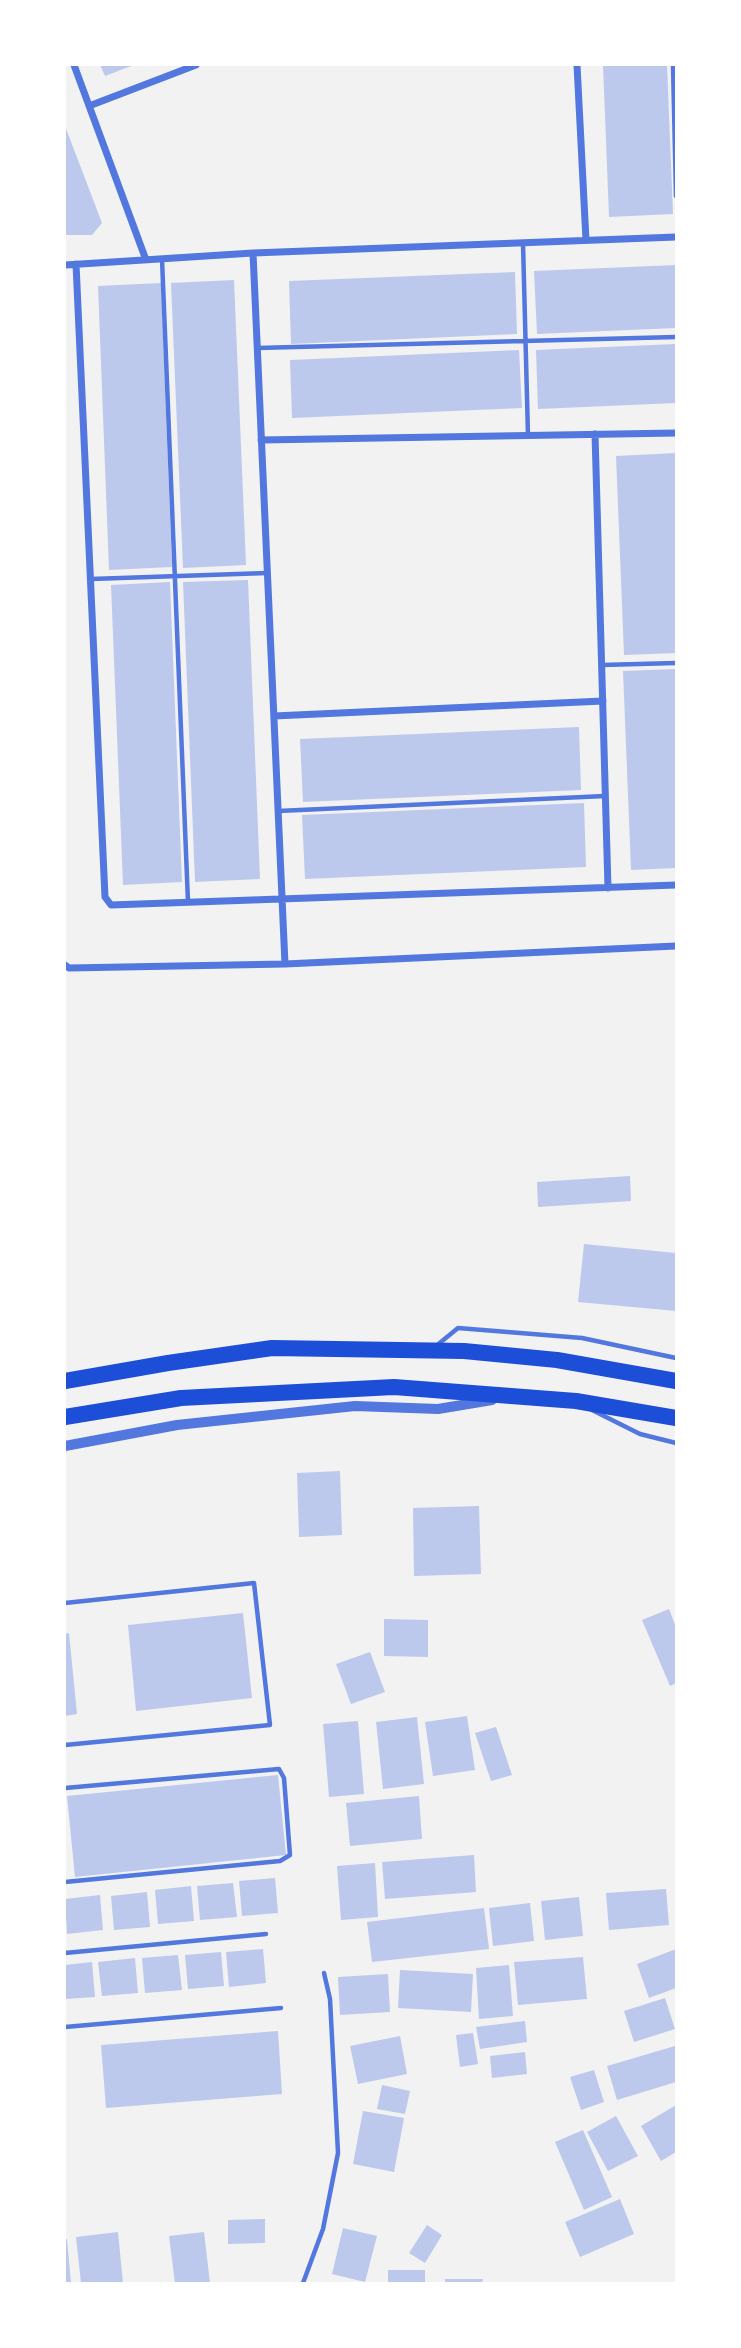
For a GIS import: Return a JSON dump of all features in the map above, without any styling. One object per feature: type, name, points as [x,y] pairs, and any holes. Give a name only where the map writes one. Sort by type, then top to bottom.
[{"type":"highway","points":[[65,1381],[272,1348],[464,1351],[557,1360],[676,1381]]},
{"type":"highway","points":[[65,1417],[181,1398],[394,1387],[576,1401],[676,1418]]},
{"type":"street","points":[[74,65],[146,260]]},
{"type":"street","points":[[89,106],[196,65]]},
{"type":"street","points":[[578,65],[586,240]]},
{"type":"street","points":[[65,265],[253,253],[676,237]]},
{"type":"street","points":[[253,253],[285,964]]},
{"type":"street","points":[[76,264],[105,897],[111,905],[676,885]]},
{"type":"street","points":[[261,440],[676,433]]},
{"type":"street","points":[[595,434],[608,888]]},
{"type":"street","points":[[274,716],[603,701]]},
{"type":"street","points":[[65,965],[69,968],[285,964],[676,946]]},
{"type":"street","points":[[65,1446],[177,1425],[355,1406],[438,1409],[512,1396]]},
{"type":"lane","points":[[673,65],[676,196]]},
{"type":"lane","points":[[523,243],[528,436]]},
{"type":"lane","points":[[162,259],[188,902]]},
{"type":"lane","points":[[257,348],[676,337]]},
{"type":"lane","points":[[91,579],[267,573]]},
{"type":"lane","points":[[602,664],[676,663]]},
{"type":"lane","points":[[278,811],[606,796]]},
{"type":"lane","points":[[429,1351],[458,1328],[582,1338],[676,1358]]},
{"type":"lane","points":[[576,1401],[640,1434],[676,1444]]},
{"type":"lane","points":[[65,1603],[254,1583],[270,1725],[65,1745]]},
{"type":"lane","points":[[65,1788],[279,1769],[284,1778],[290,1856],[280,1861],[65,1882]]},
{"type":"lane","points":[[65,1953],[266,1934]]},
{"type":"lane","points":[[303,2283],[323,2229],[338,2153],[330,1999],[324,1973]]},
{"type":"lane","points":[[65,2027],[281,2008]]},
{"type":"building","points":[[100,65],[134,65],[105,76]]},
{"type":"building","points":[[603,65],[667,65],[673,214],[609,217]]},
{"type":"building","points":[[65,126],[102,223],[92,235],[65,235]]},
{"type":"building","points":[[676,265],[676,328],[537,334],[534,271]]},
{"type":"building","points":[[515,272],[517,334],[291,344],[289,281]]},
{"type":"building","points":[[234,280],[246,565],[183,568],[171,283]]},
{"type":"building","points":[[161,283],[172,567],[109,570],[98,286]]},
{"type":"building","points":[[676,344],[676,403],[538,409],[536,350]]},
{"type":"building","points":[[519,350],[522,408],[292,418],[290,360]]},
{"type":"building","points":[[676,453],[676,653],[624,655],[616,456]]},
{"type":"building","points":[[248,580],[260,879],[195,882],[183,582]]},
{"type":"building","points":[[170,582],[182,882],[123,885],[111,585]]},
{"type":"building","points":[[676,669],[676,868],[631,870],[623,671]]},
{"type":"building","points":[[579,727],[581,790],[303,802],[300,739]]},
{"type":"building","points":[[584,803],[586,867],[305,879],[302,815]]},
{"type":"building","points":[[630,1176],[631,1201],[538,1207],[537,1182]]},
{"type":"building","points":[[584,1244],[676,1253],[676,1311],[578,1302]]},
{"type":"building","points":[[340,1471],[342,1535],[299,1537],[297,1473]]},
{"type":"building","points":[[479,1506],[481,1574],[414,1576],[413,1508]]},
{"type":"building","points":[[669,1609],[676,1627],[676,1683],[670,1686],[642,1620]]},
{"type":"building","points":[[243,1613],[252,1698],[136,1711],[128,1625]]},
{"type":"building","points":[[384,1619],[428,1620],[428,1657],[384,1656]]},
{"type":"building","points":[[69,1633],[77,1714],[65,1716],[65,1634]]},
{"type":"building","points":[[370,1652],[385,1692],[351,1704],[336,1664]]},
{"type":"building","points":[[467,1716],[475,1770],[433,1776],[425,1722]]},
{"type":"building","points":[[417,1717],[424,1784],[383,1789],[376,1722]]},
{"type":"building","points":[[358,1721],[364,1794],[329,1797],[323,1724]]},
{"type":"building","points":[[496,1727],[512,1775],[491,1781],[475,1733]]},
{"type":"building","points":[[278,1775],[286,1855],[75,1877],[67,1796]]},
{"type":"building","points":[[419,1796],[422,1839],[350,1846],[346,1803]]},
{"type":"building","points":[[474,1855],[476,1892],[385,1899],[382,1862]]},
{"type":"building","points":[[375,1863],[378,1917],[341,1920],[337,1866]]},
{"type":"building","points":[[275,1878],[278,1913],[242,1916],[239,1881]]},
{"type":"building","points":[[233,1883],[237,1917],[200,1920],[197,1886]]},
{"type":"building","points":[[191,1886],[194,1921],[158,1924],[155,1890]]},
{"type":"building","points":[[666,1889],[669,1925],[609,1930],[606,1893]]},
{"type":"building","points":[[147,1892],[150,1927],[114,1930],[111,1896]]},
{"type":"building","points":[[100,1895],[103,1930],[67,1934],[65,1899]]},
{"type":"building","points":[[579,1897],[583,1936],[545,1940],[541,1901]]},
{"type":"building","points":[[530,1903],[534,1941],[493,1946],[489,1908]]},
{"type":"building","points":[[484,1908],[489,1949],[372,1962],[367,1922]]},
{"type":"building","points":[[263,1949],[266,1983],[229,1987],[226,1952]]},
{"type":"building","points":[[676,1949],[676,1988],[649,1998],[637,1964]]},
{"type":"building","points":[[221,1952],[224,1986],[188,1989],[185,1955]]},
{"type":"building","points":[[178,1955],[182,1990],[145,1993],[142,1958]]},
{"type":"building","points":[[583,1957],[587,1999],[518,2005],[514,1962]]},
{"type":"building","points":[[135,1958],[138,1993],[102,1996],[98,1962]]},
{"type":"building","points":[[92,1962],[95,1997],[65,1999],[65,1965]]},
{"type":"building","points":[[509,1965],[513,2016],[479,2019],[476,1968]]},
{"type":"building","points":[[400,1970],[473,1974],[471,2012],[398,2008]]},
{"type":"building","points":[[388,1974],[390,2012],[340,2015],[338,1977]]},
{"type":"building","points":[[665,1998],[675,2029],[634,2042],[624,2011]]},
{"type":"building","points":[[525,2021],[527,2042],[480,2049],[476,2027]]},
{"type":"building","points":[[278,2031],[282,2094],[106,2108],[101,2045]]},
{"type":"building","points":[[473,2033],[478,2064],[460,2067],[456,2035]]},
{"type":"building","points":[[400,2036],[407,2074],[358,2084],[350,2046]]},
{"type":"building","points":[[675,2046],[676,2082],[617,2100],[607,2066]]},
{"type":"building","points":[[525,2052],[527,2074],[492,2078],[490,2056]]},
{"type":"building","points":[[594,2070],[604,2102],[581,2110],[570,2077]]},
{"type":"building","points":[[382,2085],[410,2091],[405,2114],[377,2109]]},
{"type":"building","points":[[676,2105],[676,2152],[661,2161],[641,2126]]},
{"type":"building","points":[[363,2111],[404,2118],[394,2172],[353,2164]]},
{"type":"building","points":[[616,2116],[638,2156],[608,2171],[587,2132]]},
{"type":"building","points":[[583,2130],[612,2197],[584,2210],[555,2142]]},
{"type":"building","points":[[620,2199],[634,2234],[580,2257],[565,2222]]},
{"type":"building","points":[[265,2219],[265,2243],[228,2244],[228,2220]]},
{"type":"building","points":[[427,2225],[442,2235],[425,2263],[409,2253]]},
{"type":"building","points":[[343,2228],[377,2236],[365,2282],[332,2274]]},
{"type":"building","points":[[118,2232],[123,2283],[81,2283],[76,2237]]},
{"type":"building","points":[[204,2232],[210,2283],[175,2283],[169,2236]]},
{"type":"building","points":[[67,2239],[71,2283],[65,2283]]},
{"type":"building","points":[[388,2270],[425,2270],[425,2283],[388,2283]]},
{"type":"building","points":[[445,2279],[483,2279],[482,2283],[445,2283]]}]
